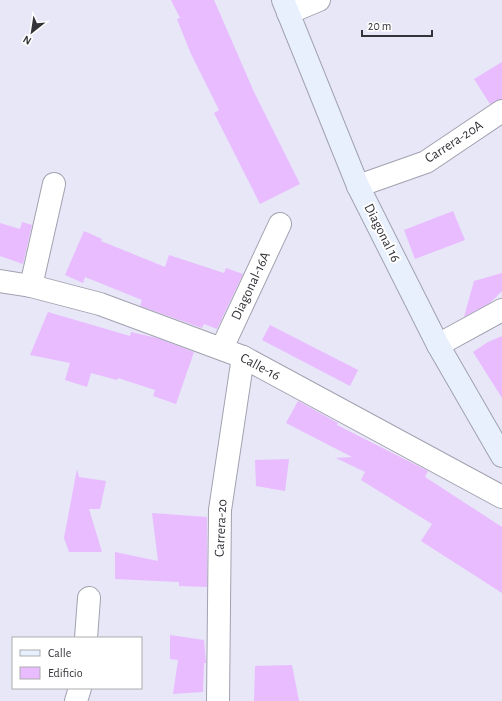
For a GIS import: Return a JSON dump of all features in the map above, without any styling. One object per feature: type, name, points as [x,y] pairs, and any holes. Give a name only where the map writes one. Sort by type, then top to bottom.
[{"type":"street","points":[[285,7],[319,0]]},
{"type":"street","name":"Diagonal 16","points":[[285,7],[358,186],[438,345],[502,456]]},
{"type":"street","name":"Carrera-20A","points":[[358,186],[426,162],[502,111]]},
{"type":"street","points":[[31,286],[54,184]]},
{"type":"street","name":"Diagonal-16A","points":[[222,348],[280,224]]},
{"type":"street","name":"Calle-16","points":[[0,281],[31,286],[100,304],[243,357],[502,497]]},
{"type":"street","points":[[438,345],[502,310]]},
{"type":"street","name":"Carrera-20","points":[[218,701],[220,510],[243,357]]},
{"type":"street","points":[[86,637],[89,598]]},
{"type":"street","points":[[76,701],[80,689]]},
{"type":"building","points":[[171,0],[214,0],[254,92],[300,184],[260,204],[214,113],[219,110],[191,54],[177,19],[180,18]]},
{"type":"building","points":[[502,62],[502,99],[490,104],[474,79]]},
{"type":"building","points":[[453,211],[465,240],[415,259],[404,230]]},
{"type":"building","points":[[22,222],[32,225],[23,264],[0,256],[0,223],[20,229]]},
{"type":"building","points":[[84,231],[102,239],[101,241],[165,267],[169,255],[224,273],[226,268],[243,274],[217,329],[204,324],[202,328],[140,306],[142,300],[85,277],[83,283],[65,275]]},
{"type":"building","points":[[502,273],[502,291],[490,303],[464,317],[474,281]]},
{"type":"building","points":[[48,312],[130,336],[131,332],[157,338],[194,352],[176,404],[153,396],[155,390],[118,378],[117,380],[91,373],[87,387],[65,380],[70,363],[30,355]]},
{"type":"building","points":[[270,325],[358,370],[350,386],[262,340]]},
{"type":"building","points":[[502,336],[502,398],[473,352],[488,342]]},
{"type":"building","points":[[298,401],[338,423],[337,425],[428,471],[425,477],[502,527],[502,593],[421,541],[432,524],[361,480],[365,472],[336,458],[352,457],[286,423]]},
{"type":"building","points":[[289,459],[285,491],[256,486],[255,460]]},
{"type":"building","points":[[77,469],[79,477],[106,481],[100,509],[89,509],[102,552],[69,552],[64,538]]},
{"type":"building","points":[[152,513],[207,517],[207,587],[179,586],[179,582],[115,579],[115,552],[158,561]]},
{"type":"building","points":[[170,635],[204,640],[206,663],[204,663],[203,692],[173,694],[178,660],[170,659]]},
{"type":"building","points":[[292,665],[299,701],[254,701],[255,666]]}]
